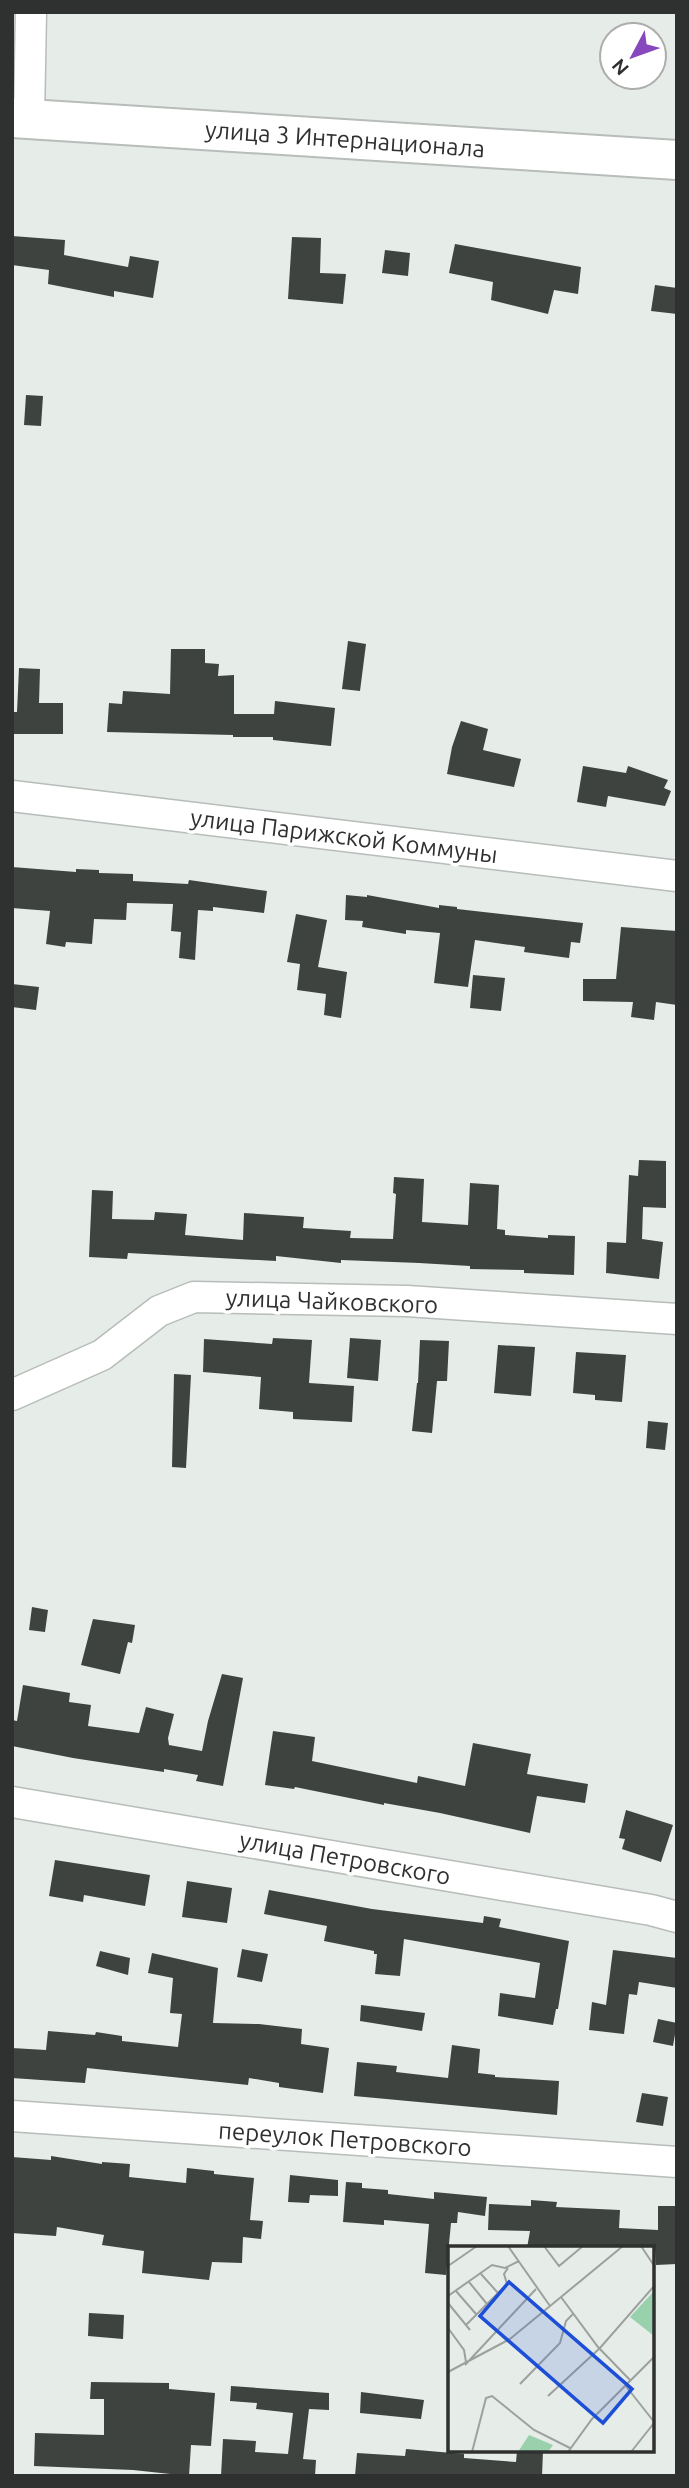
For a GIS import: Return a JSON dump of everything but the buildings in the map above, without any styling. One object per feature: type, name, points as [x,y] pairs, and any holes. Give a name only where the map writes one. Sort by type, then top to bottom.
[{"type":"main road","name":"улица 3 Интернационала","points":[[21,118],[677,160]]},
{"type":"street","points":[[21,118],[31,12]]},
{"type":"street","name":"улица Парижской Коммуны","points":[[12,796],[677,876]]},
{"type":"street","name":"улица Чайковского","points":[[12,1395],[102,1355],[159,1311],[194,1297],[407,1301],[677,1319]]},
{"type":"street","name":"улица Петровского","points":[[12,1802],[651,1910],[677,1917]]},
{"type":"street","name":"переулок Петровского","points":[[12,2116],[677,2162]]}]
